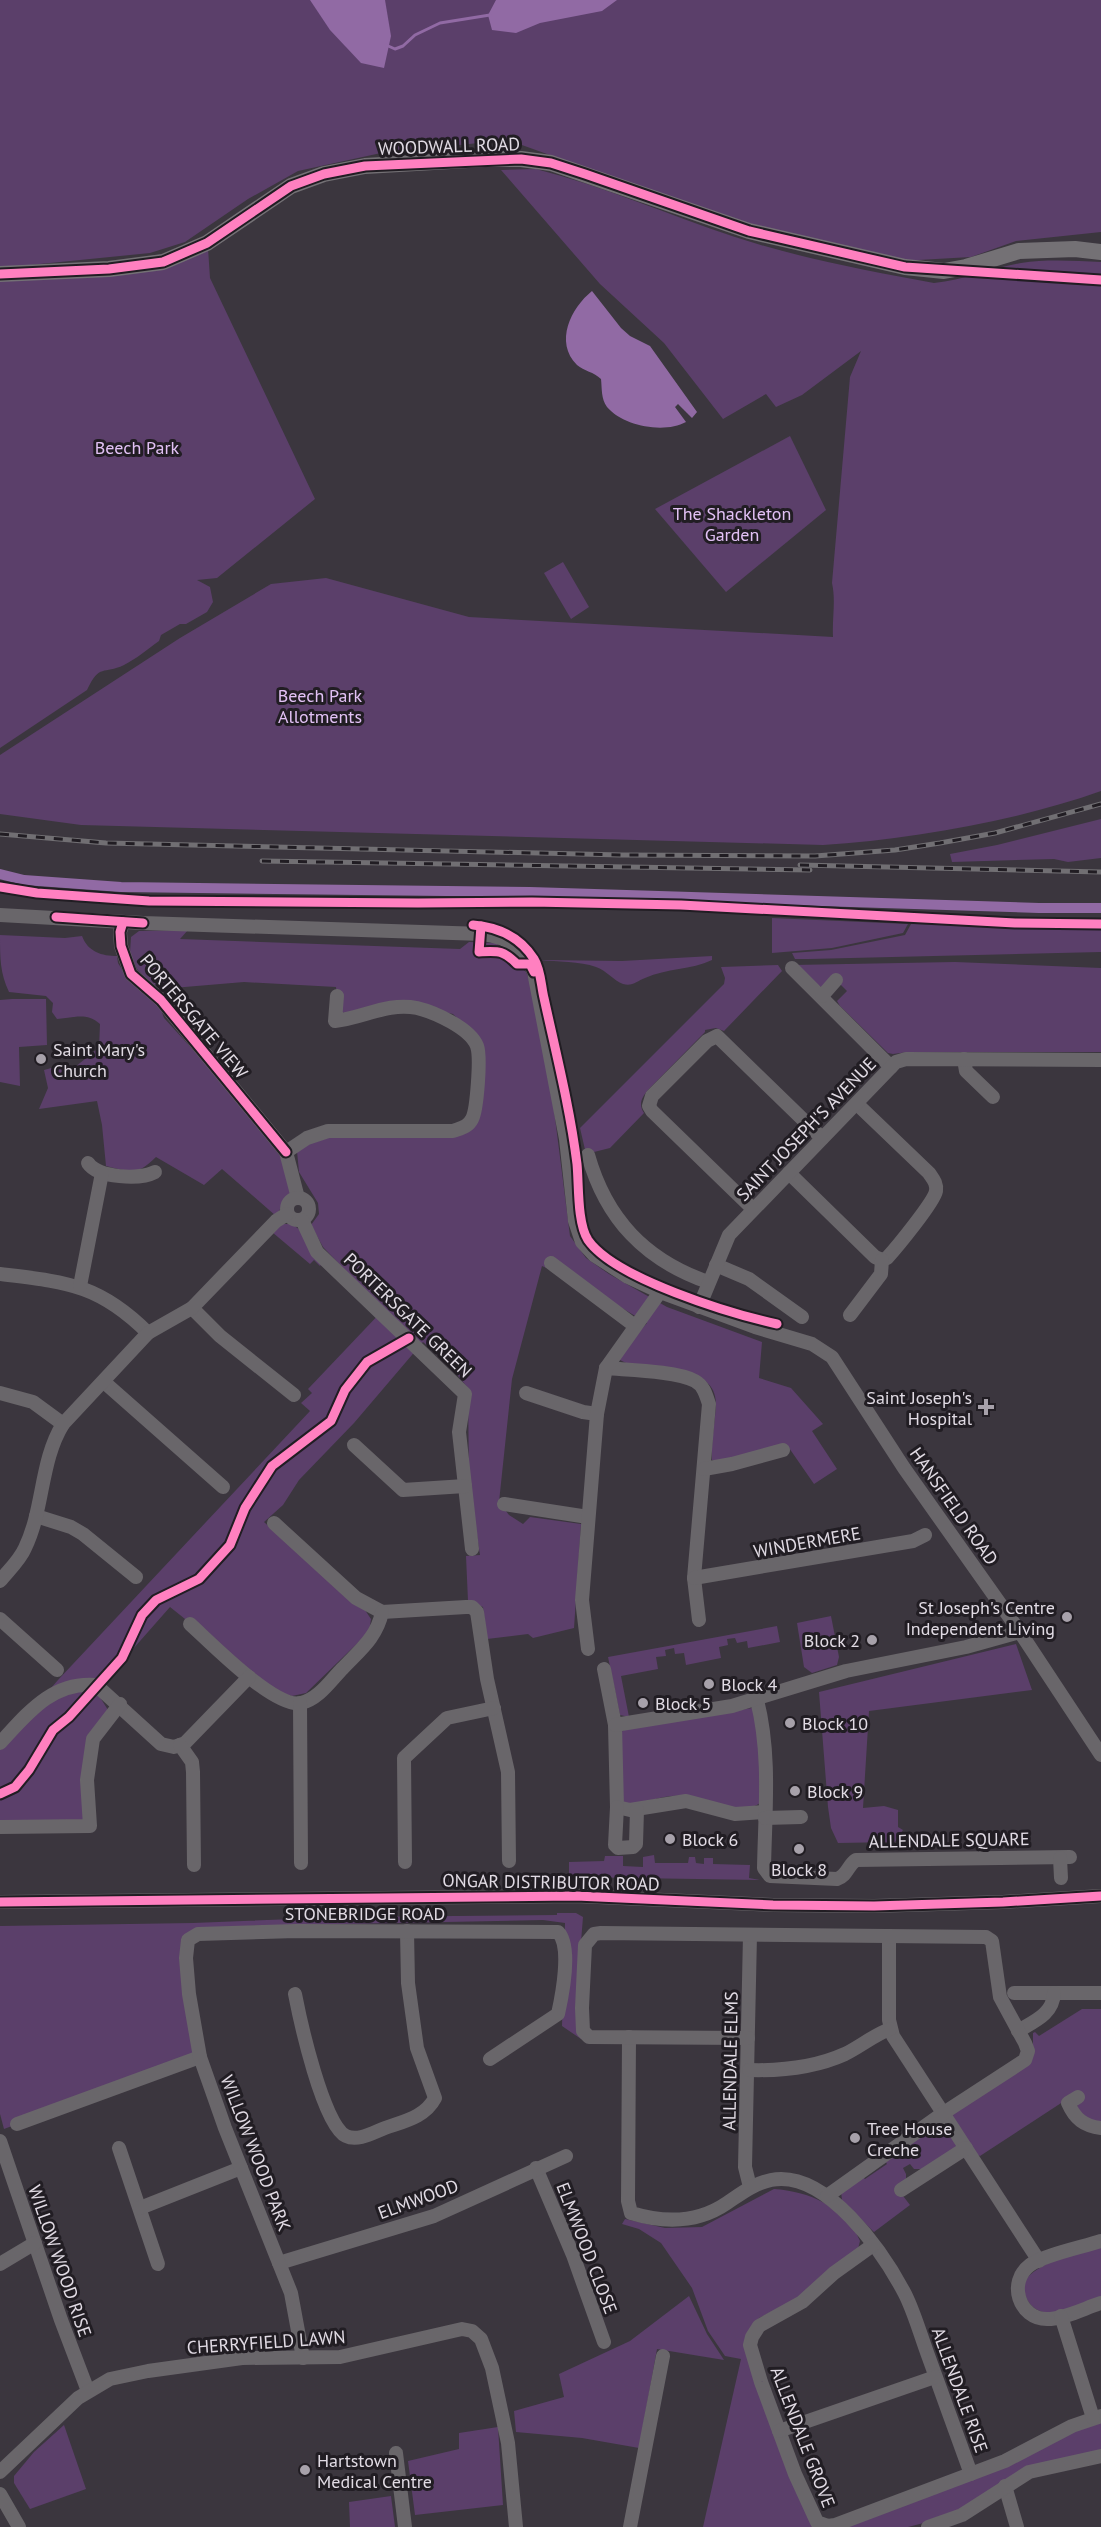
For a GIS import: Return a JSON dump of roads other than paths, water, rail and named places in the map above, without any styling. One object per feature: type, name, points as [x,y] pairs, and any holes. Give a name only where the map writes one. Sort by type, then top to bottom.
[{"type":"main road","name":"WOODWALL ROAD","points":[[0,274],[110,269],[164,262],[207,243],[291,186],[324,174],[364,166],[485,159],[521,159],[550,163],[749,231],[905,267],[944,271],[966,267],[1019,251],[1075,249],[1101,252]]},
{"type":"street","name":"HANSFIELD ROAD","points":[[0,915],[123,922],[483,934],[497,936],[511,943],[528,958],[534,972],[566,1139],[575,1221],[582,1242],[594,1255],[628,1277],[660,1292],[755,1328],[812,1344],[832,1357],[904,1467],[1020,1632],[1101,1755]]},
{"type":"street","name":"PORTERSGATE VIEW","points":[[123,922],[120,932],[121,946],[132,974],[161,1000],[286,1152],[298,1198]]},
{"type":"street","points":[[792,968],[891,1067]]},
{"type":"street","points":[[822,996],[836,980]]},
{"type":"street","points":[[286,1152],[307,1138],[328,1131],[453,1131],[466,1127],[472,1119],[478,1086],[477,1046],[466,1033],[448,1019],[415,1007],[385,1008],[335,1021],[337,996]]},
{"type":"street","points":[[753,1209],[652,1111],[649,1106],[652,1096],[707,1041],[717,1036],[822,1138]]},
{"type":"street","name":"SAINT JOSEPH'S AVENUE","points":[[699,1306],[729,1235],[891,1067],[906,1059],[1101,1060]]},
{"type":"street","points":[[964,1059],[966,1071],[993,1097]]},
{"type":"street","points":[[789,1173],[875,1257],[882,1260],[887,1258],[924,1211],[936,1192],[936,1187],[928,1173],[857,1104]]},
{"type":"street","points":[[588,1155],[600,1189],[620,1222],[650,1252],[677,1269],[708,1282]]},
{"type":"street","points":[[88,1163],[92,1170],[102,1173],[143,1177],[155,1172]]},
{"type":"street","points":[[80,1286],[102,1173]]},
{"type":"street","points":[[587,1195],[600,1189]]},
{"type":"street","points":[[0,1581],[25,1549],[36,1516],[55,1436],[63,1424],[148,1334],[192,1308],[276,1221],[287,1214],[289,1203],[298,1198],[310,1206],[308,1214],[302,1220],[292,1219],[287,1214]]},
{"type":"street","name":"PORTERSGATE GREEN","points":[[302,1220],[317,1252],[465,1394],[459,1432],[472,1549]]},
{"type":"street","points":[[850,1315],[881,1274],[882,1260]]},
{"type":"street","points":[[550,1263],[635,1326]]},
{"type":"street","points":[[716,1265],[749,1279],[793,1314]]},
{"type":"street","points":[[0,1274],[80,1286],[105,1297],[128,1314],[148,1334]]},
{"type":"street","points":[[588,1649],[582,1599],[597,1414],[606,1368],[660,1292]]},
{"type":"street","points":[[192,1308],[220,1336],[294,1395]]},
{"type":"street","points":[[606,1368],[672,1375],[694,1380],[704,1389],[709,1404],[694,1578],[699,1620]]},
{"type":"street","points":[[104,1382],[223,1487]]},
{"type":"street","points":[[0,1393],[33,1402],[63,1424]]},
{"type":"street","points":[[526,1393],[582,1412],[597,1414]]},
{"type":"street","points":[[354,1445],[403,1490],[465,1486]]},
{"type":"street","points":[[704,1469],[783,1450]]},
{"type":"street","points":[[504,1504],[588,1517]]},
{"type":"street","points":[[36,1516],[71,1527],[83,1534],[136,1577]]},
{"type":"street","points":[[274,1523],[356,1598],[382,1612],[472,1607],[479,1619],[487,1678],[508,1772],[508,1861]]},
{"type":"street","name":"WINDERMERE","points":[[694,1578],[913,1541],[925,1535]]},
{"type":"street","points":[[190,1624],[249,1677],[278,1697],[290,1703],[300,1703],[314,1697],[374,1635],[382,1612]]},
{"type":"street","points":[[0,1619],[57,1670]]},
{"type":"street","points":[[615,1725],[732,1706],[846,1671],[977,1644],[1020,1632]]},
{"type":"street","points":[[604,1669],[615,1725],[617,1807],[615,1845],[618,1848],[633,1847],[636,1844],[637,1810]]},
{"type":"street","points":[[0,1743],[38,1702],[52,1692],[83,1684],[96,1685],[120,1704],[161,1744],[168,1747],[180,1745],[185,1743],[249,1677]]},
{"type":"street","name":"ALLENDALE SQUARE","points":[[757,1700],[767,1793],[764,1868],[770,1876],[837,1879],[841,1878],[856,1860],[1065,1858],[1060,1878]]},
{"type":"street","points":[[300,1703],[301,1863]]},
{"type":"street","points":[[0,1827],[90,1826],[87,1780],[93,1739],[120,1704]]},
{"type":"street","points":[[405,1862],[404,1758],[447,1718],[494,1708]]},
{"type":"street","points":[[180,1745],[189,1755],[193,1772],[194,1865]]},
{"type":"street","points":[[617,1807],[637,1810],[686,1801],[735,1814],[801,1816]]},
{"type":"street","name":"ONGAR DISTRIBUTOR ROAD","points":[[0,1902],[576,1896],[773,1905],[874,1906],[1101,1896]]},
{"type":"street","points":[[296,1994],[316,2079],[338,2130],[346,2136],[357,2138],[420,2115],[431,2106],[435,2098],[417,2048],[408,1983],[407,1931]]},
{"type":"street","name":"STONEBRIDGE ROAD","points":[[186,1958],[186,1944],[198,1934],[407,1931],[558,1932],[561,1935],[565,1981],[558,2014],[490,2059]]},
{"type":"street","points":[[748,2038],[589,2037],[583,2031],[585,1945],[594,1934],[986,1937],[994,1947],[1000,1997],[1028,2051],[1025,2060],[942,2114],[827,2196]]},
{"type":"street","name":"ALLENDALE ELMS","points":[[750,1935],[746,2167],[750,2187]]},
{"type":"street","points":[[889,1936],[890,2029],[899,2048],[1039,2261]]},
{"type":"street","name":"WILLOW WOOD PARK","points":[[186,1958],[189,1994],[200,2057],[291,2293],[303,2358]]},
{"type":"street","points":[[1014,1993],[1101,1993]]},
{"type":"street","points":[[1018,2031],[1049,2011],[1054,2003],[1054,1993]]},
{"type":"street","points":[[749,2070],[804,2068],[827,2061],[890,2029]]},
{"type":"street","points":[[629,2037],[628,2201],[631,2213],[665,2220],[696,2217],[716,2210],[750,2187]]},
{"type":"street","points":[[17,2124],[200,2057]]},
{"type":"street","points":[[1078,2097],[1068,2103],[1074,2115],[1087,2126],[1101,2128]]},
{"type":"street","name":"WILLOW WOOD RISE","points":[[0,2141],[88,2391]]},
{"type":"street","points":[[118,2148],[158,2265]]},
{"type":"street","points":[[901,2190],[966,2148]]},
{"type":"street","name":"ELMWOOD","points":[[279,2263],[434,2216],[566,2156]]},
{"type":"street","points":[[140,2208],[241,2168]]},
{"type":"street","name":"ELMWOOD CLOSE","points":[[536,2168],[573,2255],[604,2342]]},
{"type":"street","name":"ALLENDALE RISE","points":[[750,2187],[773,2180],[794,2180],[811,2185],[827,2196],[873,2245],[906,2295],[971,2474],[1005,2462],[1051,2436],[1097,2417]]},
{"type":"street","points":[[1101,2241],[1032,2264],[1019,2277],[1017,2295],[1025,2307],[1040,2318],[1061,2316],[1101,2303]]},
{"type":"street","points":[[0,2264],[34,2243]]},
{"type":"street","name":"ALLENDALE GROVE","points":[[873,2245],[834,2272],[795,2307],[759,2326],[750,2345],[779,2431],[811,2512],[821,2525],[835,2525],[971,2474]]},
{"type":"street","points":[[1061,2316],[1097,2417]]},
{"type":"street","name":"CHERRYFIELD LAWN","points":[[0,2472],[70,2404],[110,2379],[148,2371],[242,2358],[340,2357],[452,2331],[472,2331],[481,2339],[492,2367],[508,2442],[516,2527]]},
{"type":"street","points":[[630,2527],[663,2356]]},
{"type":"street","points":[[779,2431],[935,2376]]},
{"type":"street","points":[[396,2453],[405,2527]]},
{"type":"street","points":[[928,2527],[962,2515],[1005,2486],[1035,2470],[1082,2462],[1101,2456]]},
{"type":"street","points":[[1005,2486],[1017,2527]]},
{"type":"street","points":[[0,2494],[19,2527]]},
{"type":"waterway","points":[[386,45],[395,49],[403,46],[415,35],[440,23],[490,15]]},
{"type":"waterway","points":[[0,874],[24,880],[121,887],[530,892],[1101,908]]},
{"type":"railway","points":[[0,834],[106,843],[621,855],[815,856],[895,850],[940,843],[995,833],[1101,804]]},
{"type":"railway","points":[[262,861],[810,870]]},
{"type":"railway","points":[[800,865],[1101,872]]},
{"type":"place","name":"Saint Mary's Church","points":[[41,1059]]},
{"type":"place","name":"Saint Joseph's Hospital","points":[[986,1407]]},
{"type":"place","name":"St Joseph's Centre Independent Living","points":[[1067,1617]]},
{"type":"place","name":"Block 2","points":[[872,1640]]},
{"type":"place","name":"Block 4","points":[[709,1684]]},
{"type":"place","name":"Block 5","points":[[643,1703]]},
{"type":"place","name":"Block 10","points":[[790,1723]]},
{"type":"place","name":"Block 9","points":[[795,1791]]},
{"type":"place","name":"Block 6","points":[[670,1839]]},
{"type":"place","name":"Block 8","points":[[799,1849]]},
{"type":"place","name":"Tree House Creche","points":[[855,2138]]},
{"type":"place","name":"Hartstown Medical Centre","points":[[305,2470]]},
{"type":"park label","name":"Beech Park","points":[[137,447]]},
{"type":"park label","name":"The Shackleton Garden","points":[[732,523]]},
{"type":"park label","name":"Beech Park Allotments","points":[[320,705]]}]
